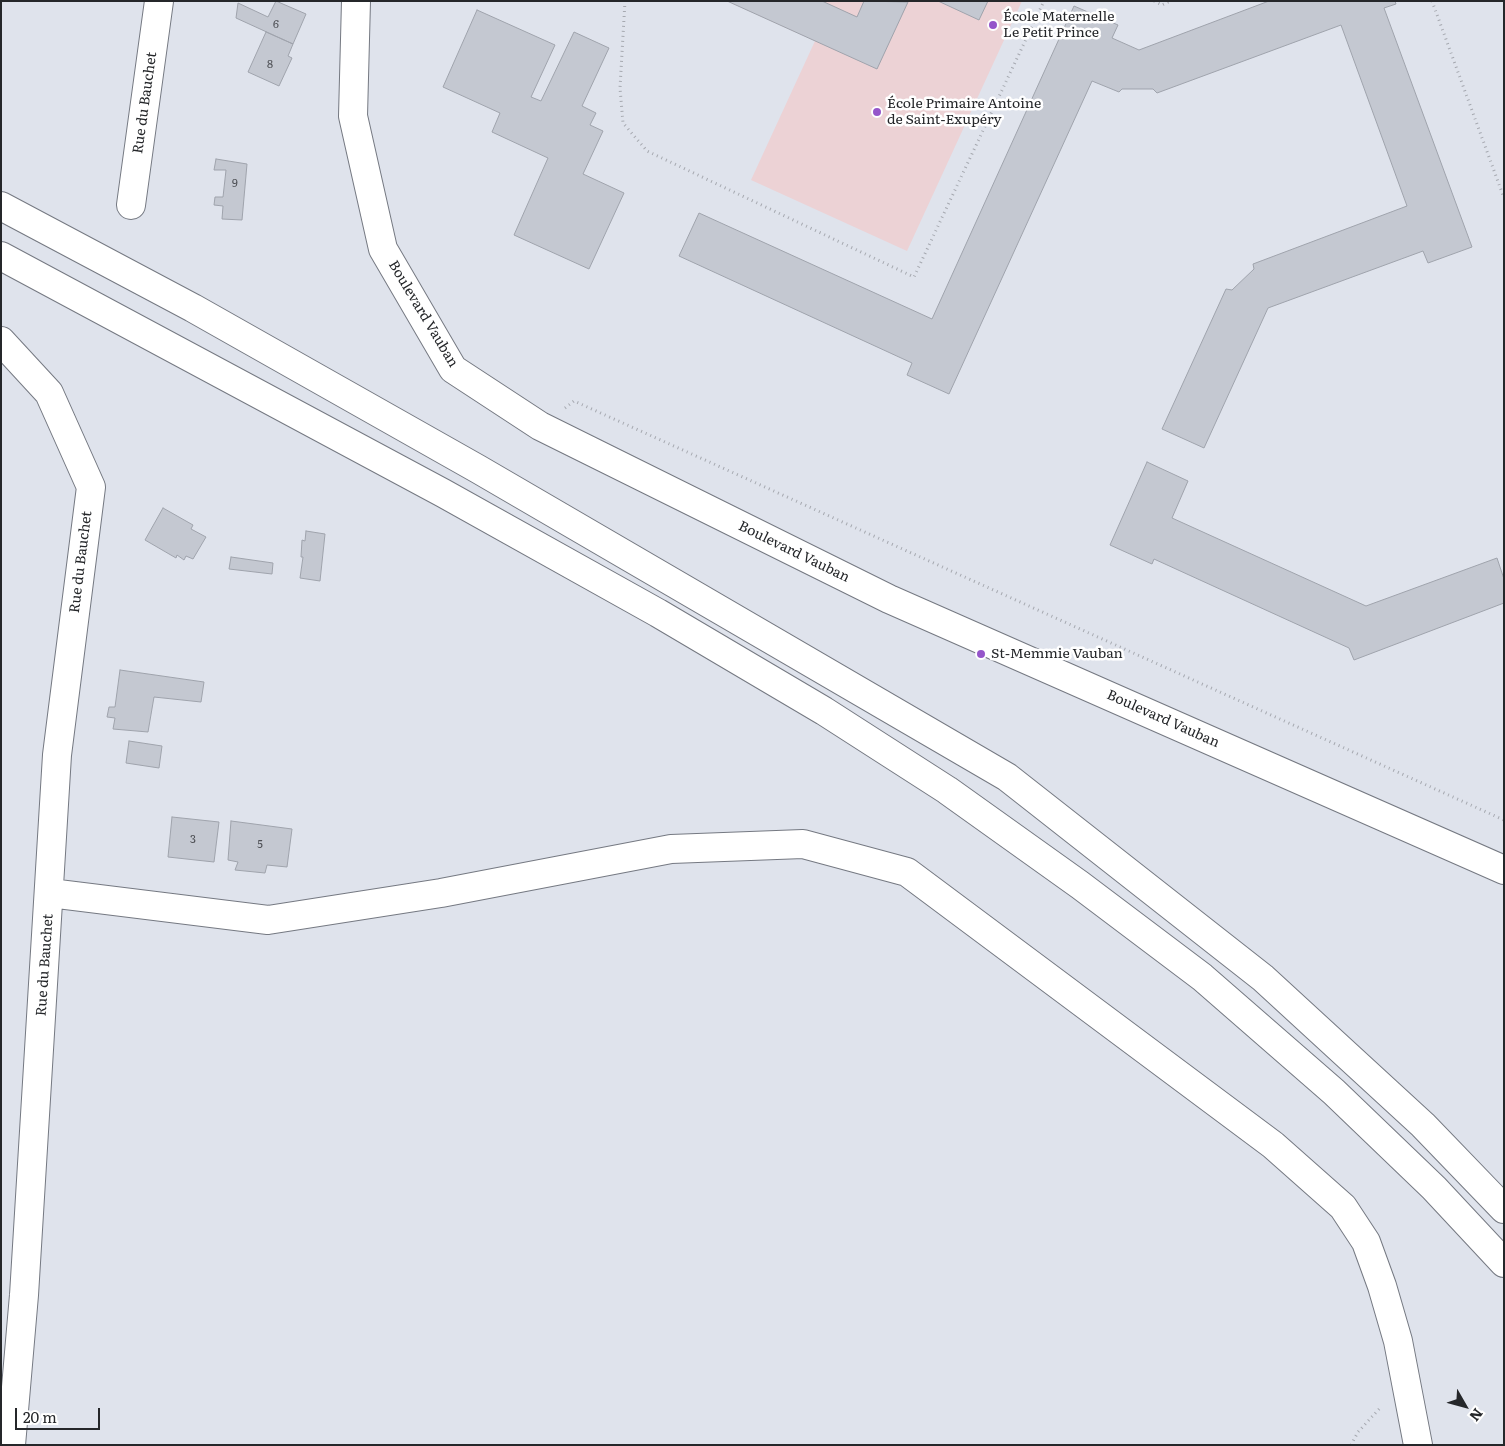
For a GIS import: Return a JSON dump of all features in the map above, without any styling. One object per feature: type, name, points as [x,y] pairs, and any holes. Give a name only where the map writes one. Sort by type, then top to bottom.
[{"type":"street","name":"Rue du Bauchet","points":[[131,205],[159,1]]},
{"type":"street","name":"Boulevard Vauban","points":[[356,1],[353,116],[383,249],[454,369],[540,426],[889,598],[1504,870]]},
{"type":"street","points":[[1,206],[193,308],[478,469],[1007,778],[1263,978],[1423,1125],[1504,1209]]},
{"type":"street","points":[[1,256],[444,493],[658,613],[824,711],[947,790],[1080,884],[1202,978],[1334,1092],[1434,1188],[1504,1263]]},
{"type":"street","name":"Rue du Bauchet","points":[[1,340],[49,393],[91,487],[57,755],[24,1295],[12,1445]]},
{"type":"street","points":[[50,893],[268,920],[441,893],[671,849],[803,844],[907,872],[1273,1145],[1343,1207],[1366,1242],[1373,1260],[1398,1341],[1418,1445]]},
{"type":"path","points":[[625,1],[620,88],[623,123],[647,151],[914,277],[1044,1]]},
{"type":"path","points":[[1154,1],[1162,4],[1170,1]]},
{"type":"path","points":[[1432,1],[1504,198]]},
{"type":"path","points":[[540,426],[574,402],[1504,820]]},
{"type":"path","points":[[1351,1445],[1358,1432],[1405,1381]]},
{"type":"shaded area","name":"École Primaire Antoine de Saint-Exupéry","points":[[727,1],[1022,1],[907,251],[751,180],[815,41]]},
{"type":"building","points":[[276,1],[306,14],[293,44],[236,18],[238,3],[268,17]]},
{"type":"building","points":[[727,1],[822,1],[857,17],[864,1],[908,2],[877,69]]},
{"type":"building","points":[[938,1],[988,1],[979,20]]},
{"type":"building","points":[[1269,1],[1395,1],[1396,4],[1384,8],[1472,247],[1428,263],[1423,251],[1268,308],[1204,448],[1162,429],[1226,289],[1232,290],[1254,269],[1253,264],[1407,206],[1341,25],[1157,93],[1153,89],[1122,89],[1119,92],[1092,81],[949,394],[907,375],[912,363],[679,256],[699,213],[932,319],[1074,6],[1118,25],[1112,38],[1139,50]]},
{"type":"building","points":[[477,10],[555,45],[531,97],[541,101],[574,32],[609,48],[582,106],[596,113],[590,125],[603,131],[583,174],[624,193],[589,269],[514,235],[548,158],[492,132],[500,113],[443,87]]},
{"type":"building","points":[[266,32],[293,44],[288,56],[292,58],[279,86],[248,72]]},
{"type":"building","points":[[216,159],[247,164],[242,220],[222,219],[223,206],[214,205],[215,197],[223,197],[226,170],[214,170]]},
{"type":"building","points":[[1147,462],[1188,481],[1172,518],[1366,606],[1497,558],[1504,579],[1504,603],[1354,660],[1349,648],[1154,559],[1152,564],[1110,545]]},
{"type":"building","points":[[163,508],[193,525],[191,529],[206,537],[193,559],[186,556],[184,560],[177,555],[176,558],[145,540]]},
{"type":"building","points":[[306,531],[325,534],[320,581],[300,578],[303,557],[301,557],[302,540],[305,541]]},
{"type":"building","points":[[231,557],[273,563],[272,574],[229,569]]},
{"type":"building","points":[[120,670],[204,682],[201,702],[154,697],[148,732],[113,729],[115,718],[107,717],[109,707],[115,707]]},
{"type":"building","points":[[129,741],[162,746],[159,768],[126,763]]},
{"type":"building","points":[[172,817],[219,822],[214,862],[168,857]]},
{"type":"building","points":[[231,821],[292,829],[287,867],[267,865],[265,873],[235,870],[238,862],[228,860]]},
{"type":"place","name":"École Maternelle Le Petit Prince","points":[[993,25]]},
{"type":"place","name":"École Primaire Antoine de Saint-Exupéry","points":[[877,112]]},
{"type":"place","name":"St-Memmie Vauban","points":[[981,654]]}]
